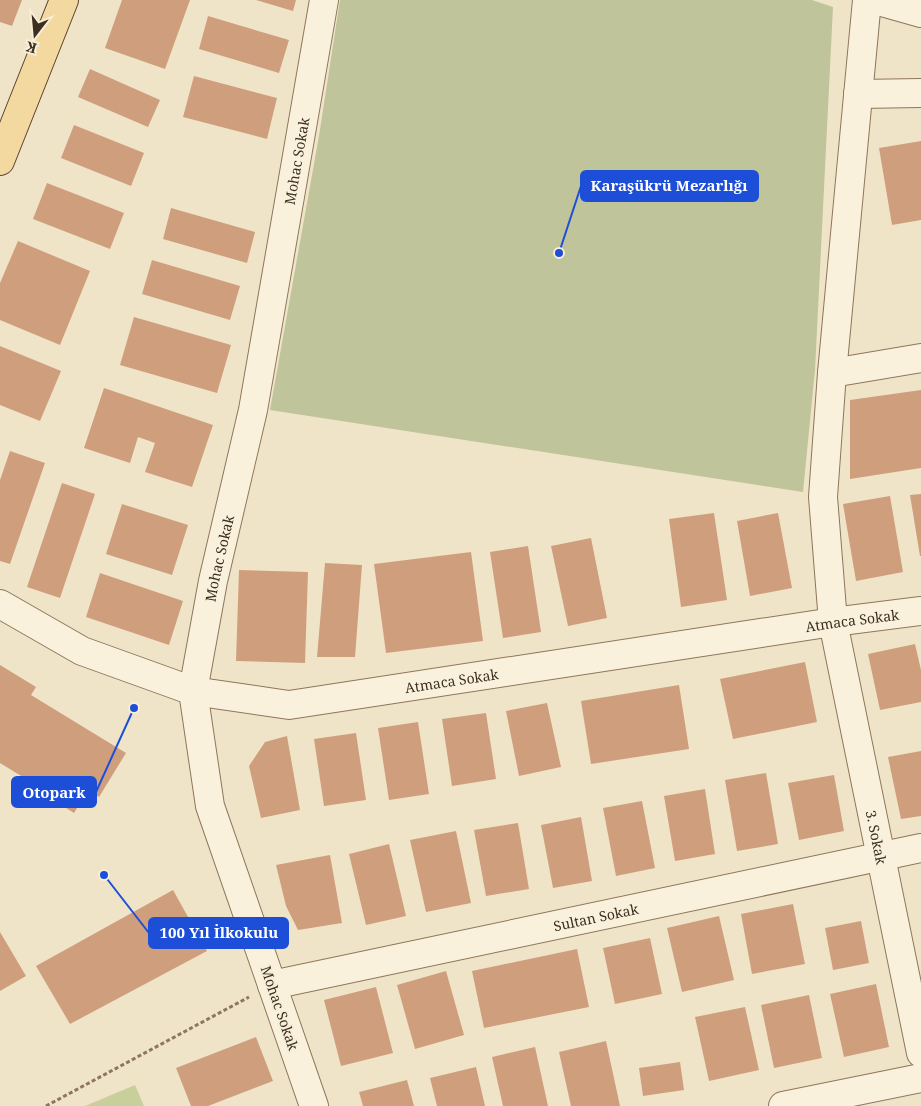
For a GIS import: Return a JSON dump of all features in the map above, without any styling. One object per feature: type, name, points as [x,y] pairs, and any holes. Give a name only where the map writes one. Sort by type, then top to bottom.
[{"type":"main road","points":[[0,161],[64,0]]},
{"type":"street","name":"Mohac Sokak","points":[[314,1106],[210,806],[193,691],[213,581],[252,410],[288,216],[324,0]]},
{"type":"street","name":"3. Sokak","points":[[867,0],[822,498],[832,622],[921,1053]]},
{"type":"street","points":[[875,0],[921,13]]},
{"type":"street","points":[[858,94],[921,94]]},
{"type":"street","points":[[832,373],[921,358]]},
{"type":"street","name":"Atmaca Sokak","points":[[0,604],[82,651],[193,691],[289,705],[921,610]]},
{"type":"street","name":"Sultan Sokak","points":[[272,985],[921,848]]},
{"type":"street","points":[[782,1106],[921,1078]]},
{"type":"path","points":[[46,1106],[272,985]]},
{"type":"green space","points":[[340,0],[812,0],[833,7],[815,370],[803,492],[270,410],[319,136]]},
{"type":"green space","points":[[135,1085],[144,1106],[85,1106]]},
{"type":"building","points":[[0,0],[22,0],[12,26],[0,22]]},
{"type":"building","points":[[122,0],[190,0],[165,69],[105,48]]},
{"type":"building","points":[[256,0],[296,0],[293,11]]},
{"type":"building","points":[[208,16],[289,40],[279,73],[199,49]]},
{"type":"building","points":[[90,69],[160,100],[148,127],[78,97]]},
{"type":"building","points":[[194,76],[277,98],[267,139],[183,117]]},
{"type":"building","points":[[74,125],[144,153],[131,186],[61,158]]},
{"type":"building","points":[[921,141],[921,220],[892,225],[879,148]]},
{"type":"building","points":[[47,183],[124,213],[110,249],[33,219]]},
{"type":"building","points":[[171,208],[255,232],[247,263],[163,239]]},
{"type":"building","points":[[18,241],[90,271],[60,345],[0,320],[0,283]]},
{"type":"building","points":[[152,260],[240,286],[230,320],[142,294]]},
{"type":"building","points":[[134,317],[231,345],[217,393],[120,365]]},
{"type":"building","points":[[0,346],[61,371],[40,421],[0,405]]},
{"type":"building","points":[[104,388],[213,425],[192,487],[145,472],[155,443],[138,437],[130,463],[84,448]]},
{"type":"building","points":[[921,390],[921,468],[850,479],[850,400]]},
{"type":"building","points":[[10,451],[45,463],[10,564],[0,561],[0,480]]},
{"type":"building","points":[[62,483],[95,494],[60,598],[27,587]]},
{"type":"building","points":[[921,494],[921,556],[920,556],[910,495]]},
{"type":"building","points":[[890,496],[903,572],[856,581],[843,504]]},
{"type":"building","points":[[122,504],[188,525],[172,575],[106,554]]},
{"type":"building","points":[[714,513],[727,600],[681,607],[669,519]]},
{"type":"building","points":[[778,513],[792,588],[750,596],[737,521]]},
{"type":"building","points":[[591,538],[607,618],[568,626],[551,546]]},
{"type":"building","points":[[528,546],[541,632],[503,638],[490,552]]},
{"type":"building","points":[[471,552],[483,641],[386,653],[374,564]]},
{"type":"building","points":[[325,563],[362,565],[355,657],[317,657]]},
{"type":"building","points":[[239,570],[308,572],[305,663],[236,661]]},
{"type":"building","points":[[100,573],[183,601],[169,645],[86,617]]},
{"type":"building","points":[[915,644],[921,670],[921,702],[880,710],[868,654]]},
{"type":"building","points":[[805,662],[817,722],[733,739],[720,679]]},
{"type":"building","points":[[0,665],[36,687],[31,695],[126,753],[99,797],[88,790],[74,813],[55,801],[57,798],[0,763]]},
{"type":"building","points":[[679,685],[689,749],[591,764],[581,701]]},
{"type":"building","points":[[547,703],[561,767],[519,776],[506,711]]},
{"type":"building","points":[[486,713],[496,779],[452,786],[442,719]]},
{"type":"building","points":[[418,722],[429,794],[389,800],[378,728]]},
{"type":"building","points":[[356,733],[366,800],[324,806],[314,739]]},
{"type":"building","points":[[287,736],[300,810],[261,818],[249,766],[265,742]]},
{"type":"building","points":[[921,751],[921,816],[901,819],[888,757]]},
{"type":"building","points":[[766,773],[778,844],[737,851],[725,780]]},
{"type":"building","points":[[834,775],[844,831],[799,840],[788,783]]},
{"type":"building","points":[[705,789],[715,854],[675,861],[664,796]]},
{"type":"building","points":[[642,801],[655,868],[616,876],[603,808]]},
{"type":"building","points":[[581,817],[592,881],[553,888],[541,825]]},
{"type":"building","points":[[518,823],[529,889],[486,896],[474,830]]},
{"type":"building","points":[[456,831],[471,903],[426,912],[410,840]]},
{"type":"building","points":[[389,844],[406,916],[366,925],[349,854]]},
{"type":"building","points":[[330,855],[342,923],[298,930],[286,906],[276,865]]},
{"type":"building","points":[[173,890],[207,951],[70,1024],[36,966]]},
{"type":"building","points":[[793,904],[805,964],[752,974],[741,914]]},
{"type":"building","points":[[719,916],[734,980],[682,992],[667,928]]},
{"type":"building","points":[[861,921],[869,963],[833,970],[825,928]]},
{"type":"building","points":[[0,932],[26,976],[0,991]]},
{"type":"building","points":[[650,938],[662,994],[615,1004],[603,948]]},
{"type":"building","points":[[577,949],[589,1007],[484,1028],[472,971]]},
{"type":"building","points":[[446,971],[464,1035],[415,1049],[397,985]]},
{"type":"building","points":[[876,984],[889,1047],[844,1057],[830,994]]},
{"type":"building","points":[[376,987],[393,1053],[341,1066],[324,1000]]},
{"type":"building","points":[[809,995],[822,1058],[774,1068],[761,1005]]},
{"type":"building","points":[[745,1007],[759,1070],[709,1081],[695,1017]]},
{"type":"building","points":[[256,1037],[273,1081],[208,1106],[191,1106],[176,1068]]},
{"type":"building","points":[[606,1041],[620,1106],[571,1106],[559,1052]]},
{"type":"building","points":[[535,1047],[548,1106],[503,1106],[492,1057]]},
{"type":"building","points":[[680,1062],[684,1090],[643,1096],[639,1068]]},
{"type":"building","points":[[476,1067],[485,1106],[437,1106],[430,1078]]},
{"type":"building","points":[[407,1080],[414,1106],[363,1106],[359,1092]]},
{"type":"place","name":"Karaşükrü Mezarlığı","points":[[559,253]]},
{"type":"place","name":"Otopark","points":[[134,708]]},
{"type":"place","name":"100 Yıl İlkokulu","points":[[104,875]]}]
